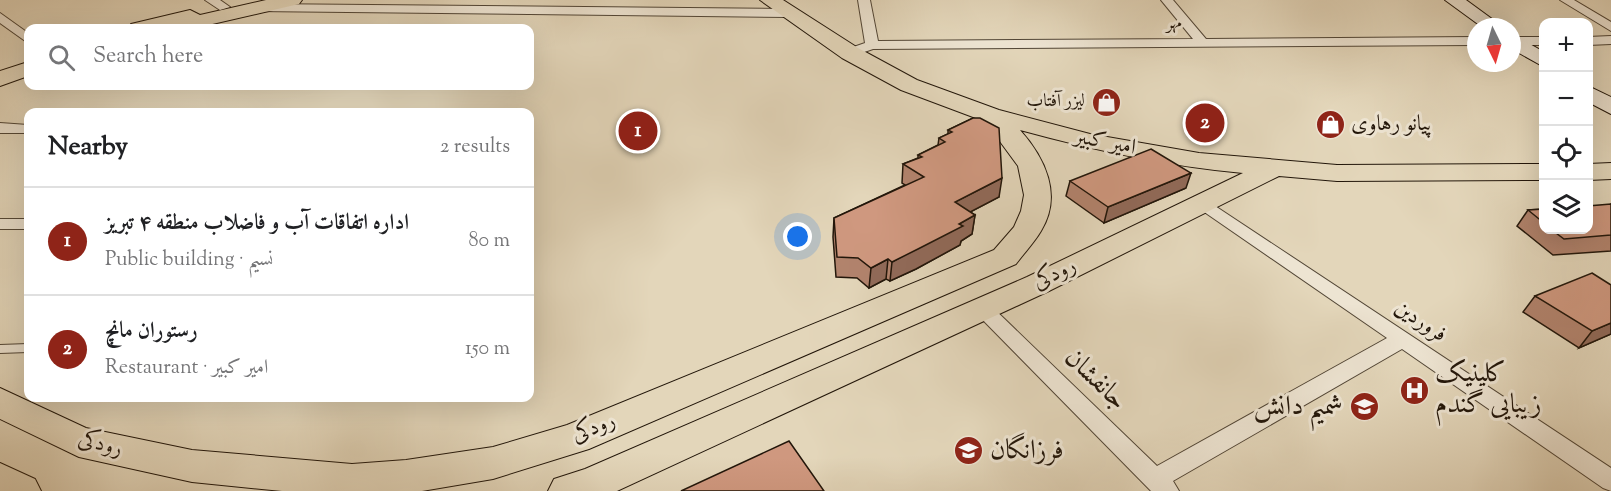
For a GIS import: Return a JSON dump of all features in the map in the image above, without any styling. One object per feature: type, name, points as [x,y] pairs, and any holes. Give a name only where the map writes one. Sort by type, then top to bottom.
[{"type":"main road","points":[[151,24],[217,4],[257,4],[292,0]]},
{"type":"main road","points":[[1454,0],[1481,18]]},
{"type":"main road","points":[[185,24],[257,4]]},
{"type":"main road","name":"امیر کبیر","points":[[786,4],[861,49],[909,85],[990,115],[1089,141],[1199,160],[1337,173],[1539,172]]},
{"type":"main road","points":[[1521,46],[1539,58]]},
{"type":"main road","name":"امیر کبیر","points":[[861,49],[1003,102],[1095,126],[1196,143],[1325,154],[1539,153]]},
{"type":"main road","points":[[0,69],[24,61]]},
{"type":"main road","points":[[0,79],[24,70]]},
{"type":"main road","points":[[1593,95],[1611,107]]},
{"type":"main road","name":"رودکى","points":[[0,402],[79,442],[192,466],[350,486],[493,463],[576,438],[1005,257],[1029,227],[1038,196],[1033,166],[1016,139],[990,115]]},
{"type":"main road","points":[[1593,153],[1611,153]]},
{"type":"main road","name":"رودکى","points":[[568,491],[594,483],[982,309],[1275,167]]},
{"type":"main road","points":[[1593,172],[1611,171]]},
{"type":"main road","points":[[0,480],[21,491]]},
{"type":"street","points":[[861,49],[864,0]]},
{"type":"street","points":[[1167,0],[1203,43]]},
{"type":"street","points":[[1566,0],[1611,27]]},
{"type":"street","points":[[257,4],[786,4]]},
{"type":"street","points":[[0,18],[24,36]]},
{"type":"street","points":[[1593,41],[1611,40]]},
{"type":"street","name":"مهر","points":[[861,49],[1467,41]]},
{"type":"street","points":[[1521,41],[1539,41]]},
{"type":"street","points":[[0,128],[24,129]]},
{"type":"street","name":"فروردین","points":[[1203,203],[1611,481]]},
{"type":"street","points":[[0,224],[24,224]]},
{"type":"street","name":"جانفشان","points":[[982,309],[1161,485]]},
{"type":"street","points":[[1161,485],[1402,339]]},
{"type":"lane","points":[[0,349],[24,348]]},
{"type":"building","points":[[973,118],[980,118],[999,128],[1002,178],[955,202],[975,215],[959,224],[963,226],[892,262],[888,259],[871,268],[858,258],[837,257],[834,218],[924,177],[903,164],[922,157],[918,155],[945,142],[939,138],[952,132],[948,130]]},
{"type":"building","points":[[1151,149],[1191,173],[1108,207],[1070,181]]},
{"type":"building","points":[[1611,204],[1611,235],[1564,239],[1557,234],[1593,234],[1593,206]]},
{"type":"building","points":[[1539,209],[1539,219],[1528,210]]},
{"type":"building","points":[[1592,273],[1611,285],[1611,323],[1592,331],[1535,296]]},
{"type":"building","points":[[789,441],[824,491],[681,491]]},
{"type":"place","name":"لیزر آفتاب","points":[[1106,102]]},
{"type":"place","name":"رستوران مانچ","points":[[1205,123]]},
{"type":"place","name":"پیانو رهاوی","points":[[1330,125]]},
{"type":"place","name":"اداره اتفاقات آب و فاضلاب منطقه ۴ تبریز","points":[[638,131]]},
{"type":"place","name":"کلینیک زیبایی گندم","points":[[1414,390]]},
{"type":"place","name":"شمیم دانش","points":[[1364,407]]},
{"type":"place","name":"فرزانگان","points":[[969,451]]}]
